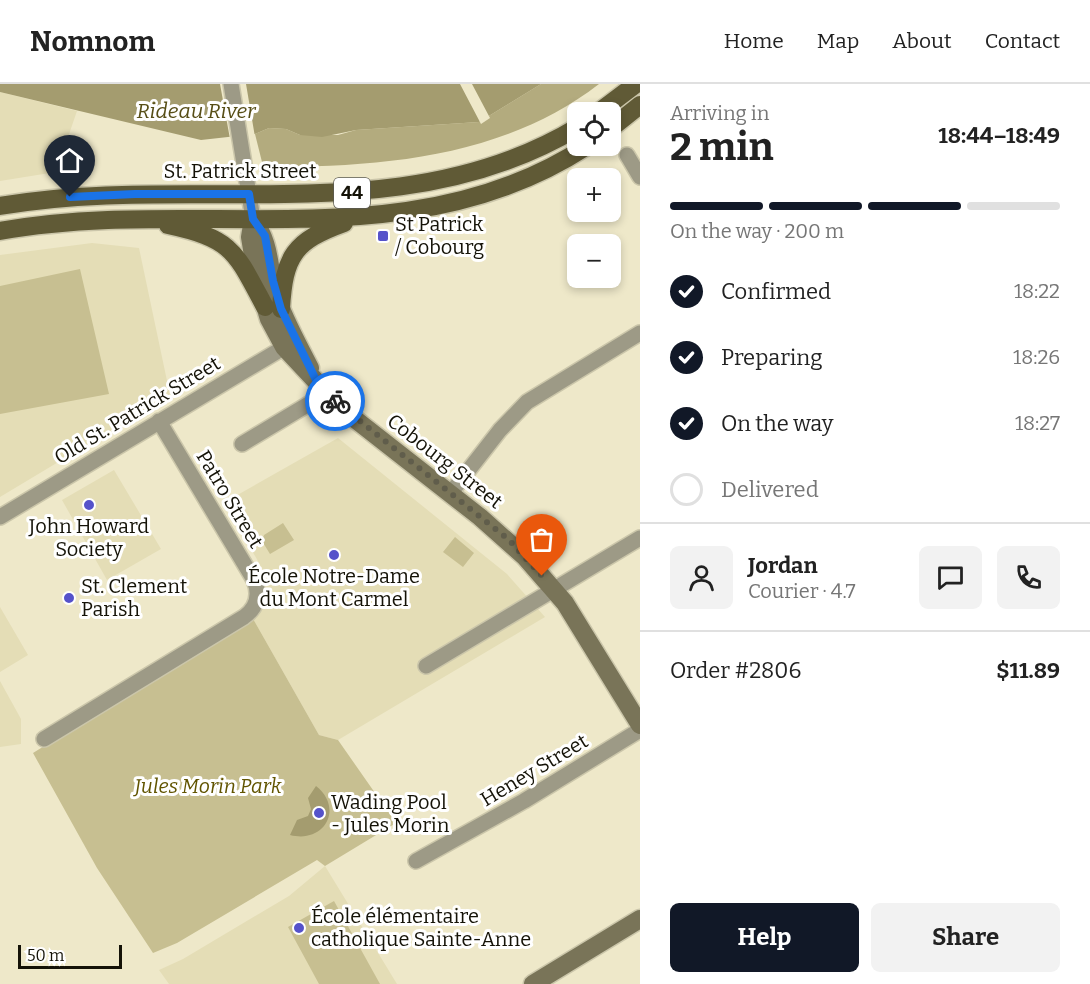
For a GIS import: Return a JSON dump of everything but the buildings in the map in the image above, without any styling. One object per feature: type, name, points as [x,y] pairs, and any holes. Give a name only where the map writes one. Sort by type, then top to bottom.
[{"type":"main road","points":[[612,102],[636,84]]},
{"type":"main road","points":[[621,120],[640,105]]},
{"type":"main road","name":"St. Patrick Street","points":[[0,206],[109,195],[337,194],[414,186],[508,161],[567,132]]},
{"type":"main road","name":"44","points":[[0,231],[69,222],[134,218],[358,218],[437,207],[493,192],[543,172],[570,156]]},
{"type":"main road","points":[[134,218],[198,232],[222,243],[238,258],[273,308]]},
{"type":"main road","points":[[273,308],[297,248],[312,236],[358,218]]},
{"type":"street","points":[[231,84],[253,219]]},
{"type":"street","points":[[627,155],[640,177]]},
{"type":"street","name":"Cobourg Street","points":[[253,219],[265,236],[273,281],[273,308],[290,344],[323,389],[359,423],[508,539],[555,589],[640,725]]},
{"type":"street","points":[[450,494],[500,430],[527,402],[640,333]]},
{"type":"street","name":"Old St. Patrick Street","points":[[0,517],[290,344]]},
{"type":"street","points":[[242,444],[323,389]]},
{"type":"street","name":"Patro Street","points":[[44,739],[244,617],[253,610],[257,600],[254,579],[159,422]]},
{"type":"street","points":[[426,666],[640,538]]},
{"type":"street","name":"Heney Street","points":[[416,861],[524,801],[640,725]]},
{"type":"street","points":[[533,984],[640,919]]},
{"type":"shaded area","points":[[541,84],[599,84],[573,102],[567,102],[567,106],[563,109],[524,128],[442,153],[399,160],[269,167],[262,162],[255,134],[269,128],[286,129],[300,135],[338,135],[356,130],[479,122]]},
{"type":"shaded area","points":[[0,92],[77,111],[56,172],[0,181]]},
{"type":"shaded area","points":[[92,243],[139,248],[170,395],[0,497],[0,255]]},
{"type":"shaded area","points":[[338,438],[507,574],[545,617],[338,740],[319,735],[252,617],[269,581],[225,502]]},
{"type":"shaded area","points":[[114,470],[161,549],[107,580],[62,500]]},
{"type":"shaded area","points":[[0,607],[28,655],[0,672]]},
{"type":"shaded area","points":[[0,681],[21,719],[21,744],[0,747]]},
{"type":"shaded area","name":"École élémentaire catholique Sainte-Anne","points":[[325,866],[397,984],[169,984],[159,970],[183,959],[289,896]]},
{"type":"green space","points":[[80,269],[109,394],[0,414],[0,286]]},
{"type":"green space","points":[[283,523],[294,540],[270,554],[262,541],[264,535]]},
{"type":"green space","points":[[455,537],[474,553],[463,567],[443,552]]},
{"type":"green space","name":"Jules Morin Park","points":[[252,617],[319,735],[338,740],[396,823],[325,866],[317,860],[177,943],[153,953],[97,868],[33,753]]},
{"type":"green space","points":[[334,901],[380,984],[319,984],[288,927]]},
{"type":"water","name":"Rideau River","points":[[0,84],[541,84],[479,122],[356,130],[322,137],[300,135],[286,129],[269,128],[255,134],[201,140],[0,92]]},
{"type":"water","name":"Wading Pool - Jules Morin","points":[[316,786],[329,804],[327,822],[313,834],[290,835],[297,820],[308,816],[311,809],[308,798]]},
{"type":"pier","points":[[220,84],[246,84],[255,137],[230,139]]},
{"type":"pier","points":[[460,84],[472,84],[490,118],[481,124]]},
{"type":"way so far","points":[[335,401],[359,423],[508,539],[542,576]]},
{"type":"place","name":"St Patrick / Cobourg","points":[[383,236]]},
{"type":"place","name":"John Howard Society","points":[[89,505]]},
{"type":"place","name":"École Notre-Dame du Mont Carmel","points":[[334,555]]},
{"type":"place","name":"St. Clement Parish","points":[[69,598]]},
{"type":"place","name":"Wading Pool - Jules Morin","points":[[319,813]]},
{"type":"place","name":"École élémentaire catholique Sainte-Anne","points":[[299,928]]},
{"type":"route","points":[[70,197],[135,194],[249,194],[253,219],[265,236],[270,269],[281,309],[319,386],[335,401]]}]
